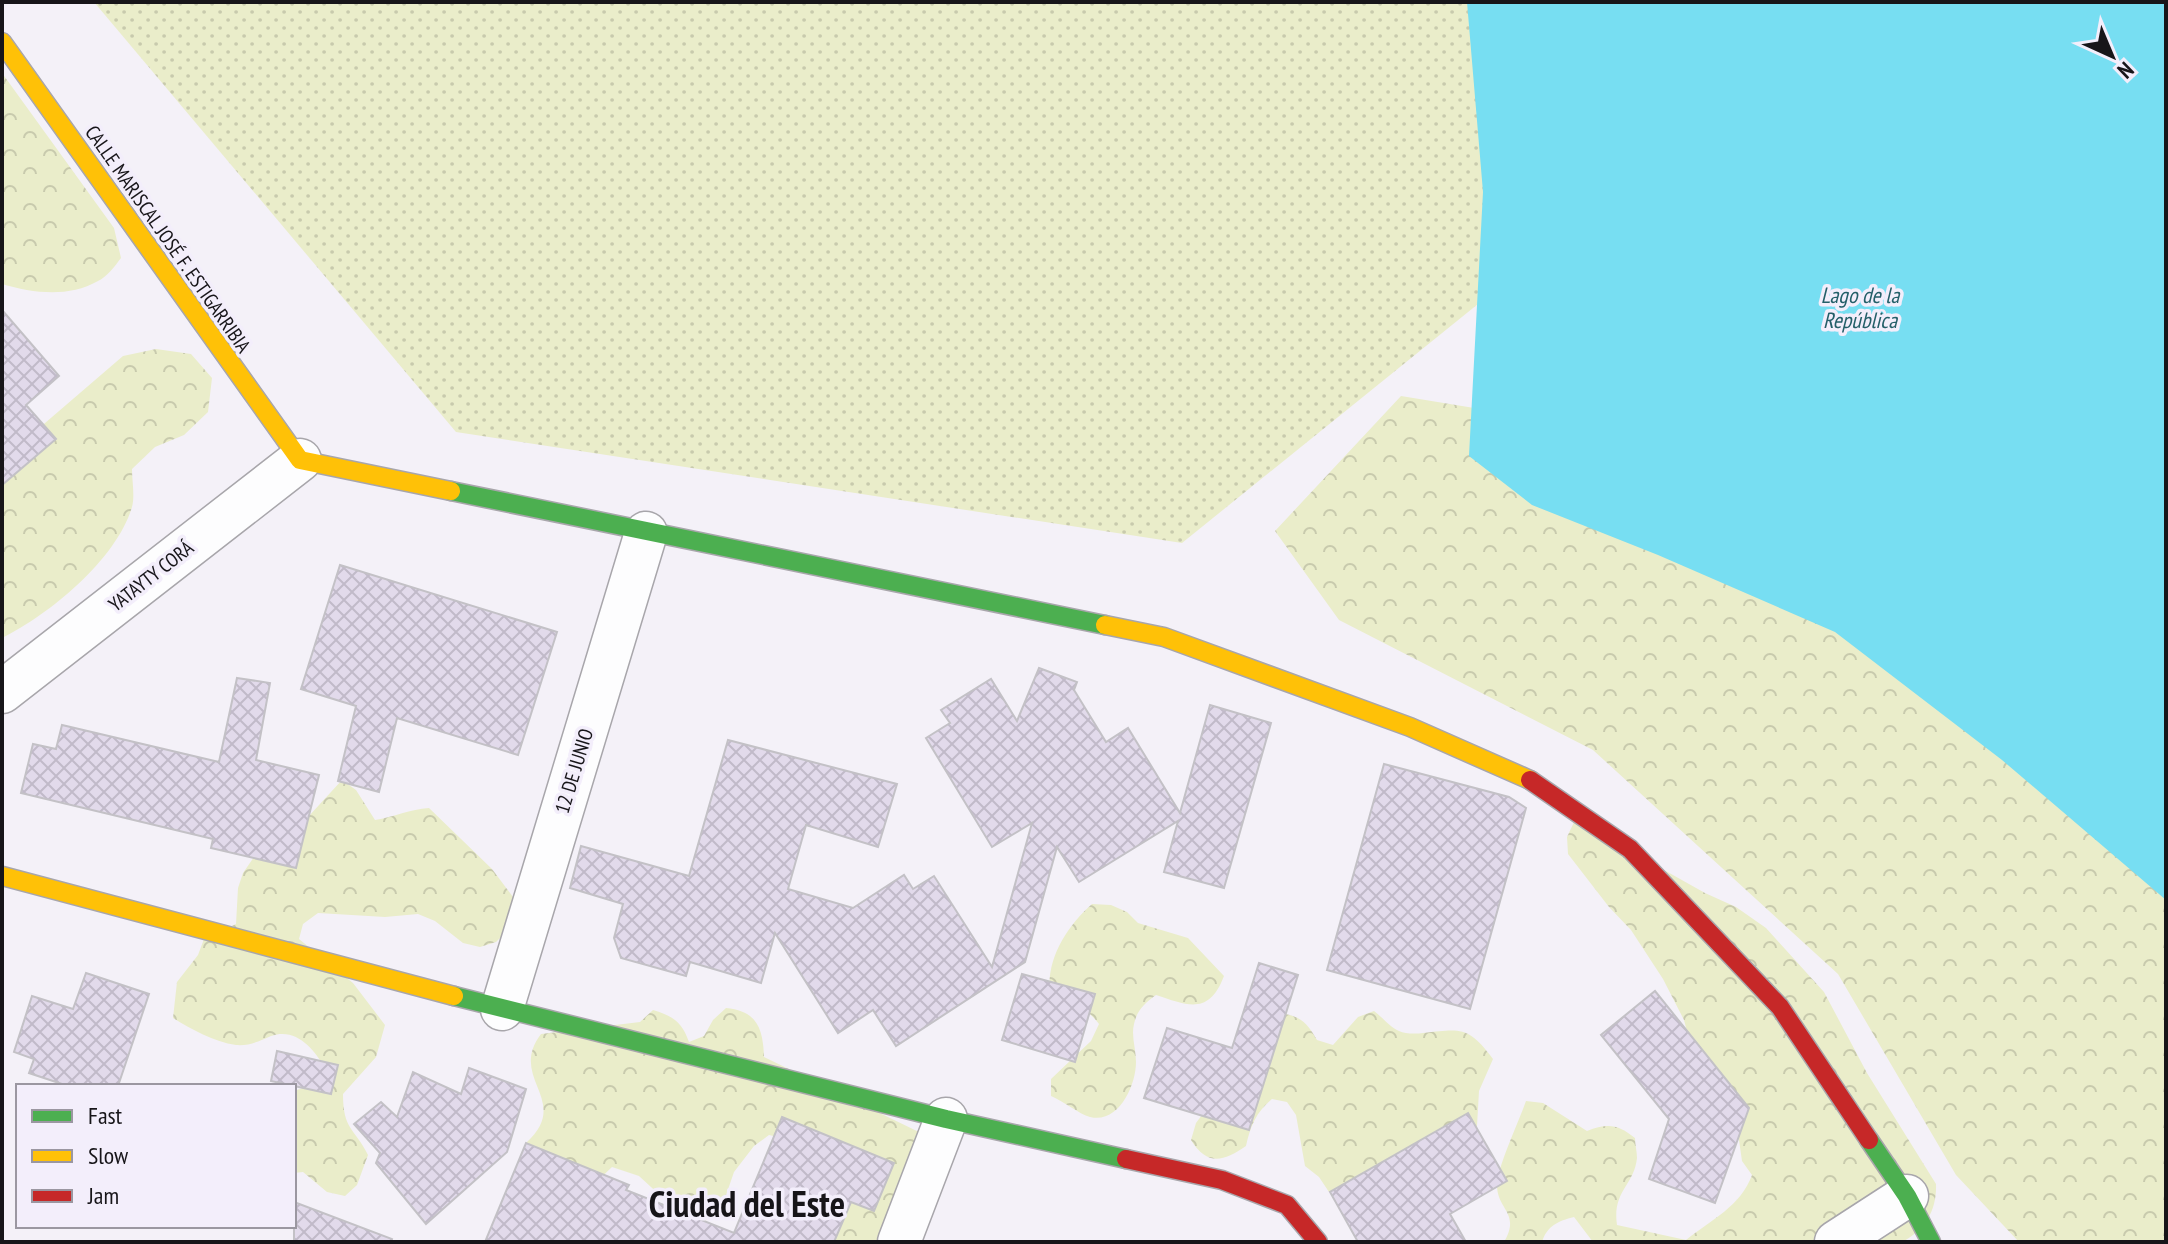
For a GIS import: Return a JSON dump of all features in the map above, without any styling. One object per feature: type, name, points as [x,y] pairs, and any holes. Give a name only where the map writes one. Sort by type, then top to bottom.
[{"type":"street","name":"CALLE MARISCAL JOSÉ F. ESTIGARRIBIA","points":[[2,42],[300,460]]},
{"type":"street","points":[[300,460],[1164,637],[1410,727],[1527,778],[1630,849],[1780,1007],[1907,1196],[1931,1242]]},
{"type":"street","name":"YATAYTY CORÁ","points":[[2,692],[300,460]]},
{"type":"street","name":"12 DE JUNIO","points":[[502,1009],[646,533]]},
{"type":"street","points":[[2,876],[502,1009],[946,1119],[1222,1180],[1287,1205],[1318,1242]]},
{"type":"street","points":[[899,1242],[946,1119]]},
{"type":"street","points":[[1836,1242],[1907,1196]]},
{"type":"green space","points":[[94,2],[1561,2],[1535,258],[1182,543],[456,432]]},
{"type":"green space","points":[[2,73],[114,228],[121,258],[105,277],[87,286],[50,292],[2,284]]},
{"type":"green space","points":[[156,349],[191,354],[212,378],[208,412],[184,435],[155,447],[132,469],[132,507],[124,527],[96,565],[60,600],[2,638],[2,460],[123,356]]},
{"type":"green space","points":[[1401,396],[1707,446],[2166,821],[2166,1242],[2019,1242],[1956,1175],[1838,974],[1593,750],[1339,620],[1275,531]]},
{"type":"green space","points":[[342,780],[356,790],[375,820],[429,808],[492,869],[513,897],[516,914],[508,930],[496,942],[480,947],[463,943],[435,921],[418,914],[385,917],[318,913],[303,924],[299,939],[353,983],[385,1025],[376,1057],[343,1094],[347,1122],[368,1155],[357,1185],[345,1196],[327,1192],[303,1172],[296,1173],[296,1090],[306,1087],[325,1068],[310,1047],[296,1037],[280,1034],[246,1045],[236,1045],[203,1034],[173,1018],[177,982],[198,955],[204,939],[236,924],[238,888],[243,873],[254,857],[308,817]]},
{"type":"green space","points":[[1575,820],[1705,893],[1736,907],[1766,928],[1824,992],[1867,1073],[1936,1184],[1932,1210],[1918,1231],[1902,1242],[1593,1242],[1574,1217],[1554,1225],[1542,1242],[1504,1242],[1510,1224],[1498,1193],[1498,1177],[1526,1101],[1543,1103],[1587,1131],[1612,1126],[1635,1138],[1635,1168],[1620,1196],[1617,1225],[1686,1240],[1733,1204],[1752,1175],[1742,1161],[1737,1126],[1689,1039],[1684,1020],[1663,979],[1631,930],[1568,854],[1567,837]]},
{"type":"green space","points":[[1092,904],[1111,905],[1127,912],[1138,923],[1188,938],[1224,976],[1212,997],[1205,1002],[1188,1004],[1156,995],[1142,1007],[1133,1029],[1136,1062],[1133,1081],[1117,1109],[1100,1118],[1090,1117],[1051,1096],[1051,1079],[1091,1041],[1099,1024],[1077,1004],[1050,993],[1051,968],[1060,944],[1074,922]]},
{"type":"green space","points":[[726,1008],[745,1013],[756,1023],[762,1038],[764,1057],[921,1133],[894,1242],[830,1242],[786,1139],[769,1135],[754,1146],[734,1172],[723,1204],[699,1227],[671,1213],[663,1198],[639,1176],[612,1167],[587,1191],[531,1161],[526,1143],[539,1128],[543,1114],[531,1064],[533,1050],[541,1034],[640,1022],[653,1010],[676,1021],[689,1042],[704,1036],[713,1020]]},
{"type":"green space","points":[[1374,1011],[1404,1033],[1463,1032],[1477,1040],[1493,1059],[1479,1091],[1477,1126],[1464,1137],[1345,1190],[1329,1192],[1319,1177],[1305,1166],[1296,1115],[1287,1102],[1272,1099],[1266,1104],[1254,1120],[1246,1146],[1223,1158],[1209,1158],[1191,1140],[1196,1123],[1278,1013],[1297,1018],[1310,1028],[1317,1040],[1333,1045],[1358,1017]]},
{"type":"water","name":"Lago de la República","points":[[1467,2],[2166,2],[2166,900],[2002,760],[1835,632],[1658,555],[1532,505],[1469,456],[1483,192]]},
{"type":"building","points":[[2,310],[59,376],[26,405],[56,439],[2,485]]},
{"type":"building","points":[[340,565],[557,632],[518,755],[397,718],[379,792],[338,781],[356,706],[301,689]]},
{"type":"building","points":[[1039,668],[1077,682],[1074,690],[1106,742],[1128,728],[1180,813],[1210,705],[1271,723],[1224,888],[1164,872],[1178,821],[1079,882],[1057,847],[1025,962],[896,1046],[873,1010],[838,1033],[775,933],[761,983],[690,962],[686,976],[621,958],[614,938],[623,904],[570,888],[581,846],[689,876],[728,740],[897,784],[878,847],[806,825],[788,889],[853,908],[904,875],[913,889],[934,876],[992,967],[1032,823],[992,847],[926,738],[950,723],[941,710],[991,679],[1017,721]]},
{"type":"building","points":[[237,678],[270,683],[256,760],[319,775],[296,868],[211,848],[213,839],[21,793],[33,744],[56,749],[62,725],[219,762]]},
{"type":"building","points":[[1384,764],[1509,797],[1526,808],[1470,1009],[1327,970]]},
{"type":"building","points":[[1259,963],[1298,975],[1249,1130],[1144,1098],[1167,1028],[1232,1048]]},
{"type":"building","points":[[86,973],[149,994],[119,1084],[62,1084],[29,1073],[34,1059],[14,1052],[32,996],[73,1009]]},
{"type":"building","points":[[1022,974],[1095,994],[1075,1062],[1002,1040]]},
{"type":"building","points":[[1655,991],[1749,1108],[1715,1203],[1649,1179],[1669,1119],[1601,1035]]},
{"type":"building","points":[[277,1051],[338,1065],[331,1094],[271,1081]]},
{"type":"building","points":[[469,1068],[526,1089],[507,1152],[426,1224],[376,1163],[380,1153],[354,1124],[381,1102],[397,1117],[413,1072],[461,1094]]},
{"type":"building","points":[[1468,1113],[1507,1181],[1450,1214],[1466,1242],[1358,1242],[1330,1192]]},
{"type":"building","points":[[782,1117],[894,1163],[874,1211],[851,1202],[834,1242],[485,1242],[526,1143],[629,1185],[626,1190],[734,1233]]},
{"type":"building","points":[[296,1203],[392,1239],[391,1242],[294,1242]]},
{"type":"traffic: fast","points":[[451,491],[1105,625]]},
{"type":"traffic: fast","points":[[454,996],[946,1119],[1126,1159]]},
{"type":"traffic: fast","points":[[1869,1140],[1907,1196],[1931,1242]]},
{"type":"traffic: slow","points":[[2,42],[300,460],[451,491]]},
{"type":"traffic: slow","points":[[1105,625],[1164,637],[1410,727],[1530,780]]},
{"type":"traffic: slow","points":[[2,876],[454,996]]},
{"type":"traffic: jam","points":[[1530,780],[1630,849],[1780,1007],[1869,1140]]},
{"type":"traffic: jam","points":[[1126,1159],[1222,1180],[1287,1205],[1318,1242]]},
{"type":"district","name":"Ciudad del Este","points":[[747,1203]]}]
